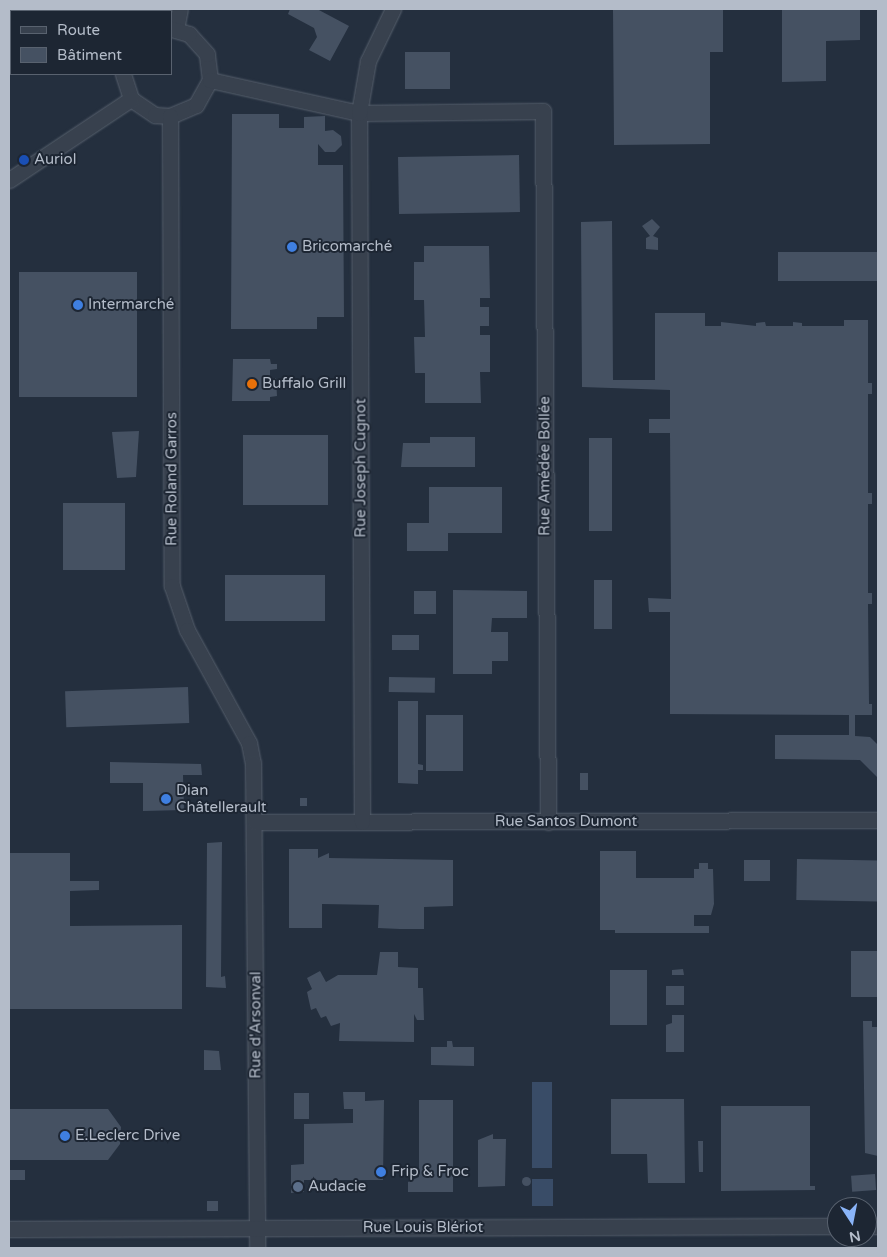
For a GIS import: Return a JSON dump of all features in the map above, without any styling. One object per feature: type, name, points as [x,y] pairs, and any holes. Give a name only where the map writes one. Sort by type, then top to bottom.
[{"type":"street","points":[[123,75],[131,99],[142,109],[170,116],[196,105],[210,80],[211,67],[199,42],[174,29],[180,9]]},
{"type":"street","name":"Rue Joseph Cugnot","points":[[362,822],[359,113],[368,61],[393,9]]},
{"type":"street","points":[[210,80],[359,113]]},
{"type":"street","points":[[9,180],[131,99]]},
{"type":"street","name":"Rue Amédée Bollée","points":[[359,113],[542,111],[548,822]]},
{"type":"street","name":"Rue Roland Garros","points":[[170,116],[172,586],[187,630],[249,743],[255,822]]},
{"type":"street","name":"Rue Santos Dumont","points":[[255,822],[878,820]]},
{"type":"street","name":"Rue d'Arsonval","points":[[255,822],[256,1248]]},
{"type":"street","name":"Rue Louis Blériot","points":[[9,1229],[827,1226]]},
{"type":"water","points":[[532,1082],[552,1082],[552,1168],[532,1168]]},
{"type":"water","points":[[532,1179],[553,1179],[553,1206],[532,1206]]},
{"type":"building","points":[[9,9],[38,9],[10,10],[10,16]]},
{"type":"building","points":[[290,9],[317,9],[349,26],[330,61],[309,50],[317,37],[314,28],[288,14]]},
{"type":"building","points":[[613,9],[723,9],[723,52],[710,52],[710,144],[614,145]]},
{"type":"building","points":[[782,9],[860,9],[860,40],[826,41],[826,81],[782,82]]},
{"type":"building","points":[[405,52],[450,52],[450,89],[405,89]]},
{"type":"building","name":"Bricomarché","points":[[232,114],[279,114],[279,128],[304,128],[304,117],[325,116],[325,131],[333,130],[341,136],[342,145],[335,152],[325,152],[318,144],[318,165],[343,165],[344,317],[317,317],[317,329],[231,329]]},
{"type":"building","points":[[519,155],[520,212],[399,214],[398,157]]},
{"type":"building","points":[[652,219],[660,227],[653,236],[658,238],[658,250],[646,249],[646,238],[650,236],[642,226]]},
{"type":"building","points":[[612,221],[613,380],[655,380],[655,313],[705,313],[705,326],[721,326],[721,322],[756,326],[756,323],[765,322],[766,326],[793,326],[793,322],[802,323],[802,326],[844,326],[844,320],[868,320],[868,383],[872,383],[872,394],[868,394],[868,493],[872,493],[872,504],[868,504],[868,593],[872,593],[872,604],[868,604],[869,704],[872,704],[872,715],[855,715],[855,736],[870,737],[878,745],[878,778],[860,760],[775,759],[775,735],[849,735],[849,715],[670,714],[670,612],[649,612],[648,598],[671,599],[670,433],[649,433],[649,419],[670,419],[670,390],[582,387],[581,222]]},
{"type":"building","points":[[424,246],[489,246],[490,298],[480,298],[480,307],[489,307],[489,326],[480,326],[480,335],[490,335],[490,372],[480,372],[481,403],[425,403],[425,373],[415,373],[414,337],[425,337],[424,300],[414,300],[414,262],[424,262]]},
{"type":"building","points":[[778,252],[878,252],[878,281],[778,281]]},
{"type":"building","name":"Intermarché","points":[[19,272],[137,272],[137,397],[19,397]]},
{"type":"building","name":"Buffalo Grill","points":[[233,359],[270,359],[271,364],[277,364],[277,369],[270,370],[270,379],[276,378],[277,396],[270,397],[270,401],[232,401]]},
{"type":"building","points":[[139,431],[136,477],[117,478],[112,432]]},
{"type":"building","points":[[243,435],[328,435],[328,505],[243,505]]},
{"type":"building","points":[[430,437],[475,437],[475,467],[401,467],[403,443],[430,443]]},
{"type":"building","points":[[589,438],[612,438],[612,531],[589,531]]},
{"type":"building","points":[[429,487],[502,487],[502,533],[448,533],[448,551],[407,551],[407,523],[429,523]]},
{"type":"building","points":[[63,503],[125,503],[125,570],[63,570]]},
{"type":"building","points":[[225,575],[325,575],[325,621],[225,621]]},
{"type":"building","points":[[594,580],[612,580],[612,629],[594,629]]},
{"type":"building","points":[[453,590],[527,591],[527,618],[492,618],[491,632],[508,632],[508,661],[492,661],[492,674],[453,674]]},
{"type":"building","points":[[414,591],[436,591],[436,614],[414,614]]},
{"type":"building","points":[[392,635],[419,635],[419,650],[392,650]]},
{"type":"building","points":[[389,677],[435,678],[435,693],[389,692]]},
{"type":"building","points":[[188,687],[189,723],[66,727],[65,691]]},
{"type":"building","points":[[398,701],[418,701],[418,764],[423,765],[423,770],[418,770],[418,784],[398,783]]},
{"type":"building","points":[[426,715],[463,715],[463,771],[426,771]]},
{"type":"building","points":[[110,762],[201,764],[202,775],[183,775],[184,810],[143,811],[143,783],[110,783]]},
{"type":"building","points":[[580,773],[588,773],[588,790],[580,790]]},
{"type":"building","points":[[300,798],[307,798],[307,806],[300,806]]},
{"type":"building","points":[[222,842],[221,977],[225,976],[226,988],[206,987],[207,843]]},
{"type":"building","points":[[289,849],[318,849],[318,858],[329,853],[329,858],[453,860],[453,906],[424,907],[424,929],[400,929],[378,928],[379,905],[322,904],[322,928],[289,928]]},
{"type":"building","points":[[600,851],[636,851],[636,878],[694,878],[694,869],[699,869],[699,863],[708,863],[708,869],[713,869],[714,904],[711,915],[694,915],[694,926],[709,926],[709,933],[615,933],[615,930],[600,930]]},
{"type":"building","points":[[9,853],[70,853],[70,881],[99,881],[99,890],[70,891],[70,926],[182,925],[182,1009],[9,1009]]},
{"type":"building","points":[[797,859],[878,860],[877,901],[796,900]]},
{"type":"building","points":[[744,860],[770,860],[770,881],[744,881]]},
{"type":"building","points":[[851,951],[877,951],[877,997],[851,997]]},
{"type":"building","points":[[380,952],[398,952],[398,967],[418,968],[418,988],[423,988],[424,1020],[417,1020],[414,1014],[414,1042],[339,1041],[340,1023],[331,1026],[326,1016],[321,1018],[316,1008],[311,1010],[307,992],[312,989],[307,978],[320,971],[326,982],[338,975],[377,975]]},
{"type":"building","points":[[683,969],[684,975],[672,975],[672,970]]},
{"type":"building","points":[[610,970],[647,970],[647,1025],[610,1025]]},
{"type":"building","points":[[666,986],[684,986],[684,1005],[666,1005]]},
{"type":"building","points":[[672,1015],[684,1015],[684,1052],[666,1052],[666,1025],[672,1023]]},
{"type":"building","points":[[863,1021],[872,1021],[872,1027],[878,1027],[878,1156],[865,1153]]},
{"type":"building","points":[[447,1041],[452,1041],[453,1047],[474,1047],[474,1066],[431,1065],[431,1047],[447,1047]]},
{"type":"building","points":[[204,1050],[219,1051],[221,1070],[204,1070]]},
{"type":"building","points":[[343,1092],[365,1092],[365,1101],[384,1100],[383,1180],[304,1180],[304,1192],[291,1193],[291,1165],[304,1164],[304,1124],[353,1123],[353,1109],[344,1109]]},
{"type":"building","points":[[294,1093],[309,1093],[309,1119],[294,1119]]},
{"type":"building","points":[[611,1099],[684,1099],[685,1183],[648,1183],[647,1154],[611,1154]]},
{"type":"building","points":[[419,1100],[453,1100],[453,1192],[408,1192],[408,1182],[419,1177]]},
{"type":"building","points":[[721,1106],[810,1106],[810,1186],[815,1186],[815,1190],[721,1191]]},
{"type":"building","name":"E.Leclerc Drive","points":[[9,1109],[108,1109],[121,1127],[120,1144],[108,1160],[9,1160]]},
{"type":"building","points":[[493,1134],[493,1139],[506,1139],[505,1186],[478,1187],[478,1140]]},
{"type":"building","points":[[698,1141],[703,1141],[703,1172],[699,1172]]},
{"type":"building","points":[[9,1170],[25,1170],[25,1180],[9,1180]]},
{"type":"building","points":[[875,1174],[876,1190],[852,1192],[851,1176]]},
{"type":"building","points":[[526,1176],[531,1181],[526,1186],[521,1181]]},
{"type":"building","points":[[207,1201],[218,1201],[218,1211],[207,1211]]},
{"type":"place","name":"Auriol","points":[[24,160]]},
{"type":"place","name":"Bricomarché","points":[[292,247]]},
{"type":"place","name":"Intermarché","points":[[78,305]]},
{"type":"place","name":"Buffalo Grill","points":[[252,384]]},
{"type":"place","name":"Dian Châtellerault","points":[[166,799]]},
{"type":"place","name":"E.Leclerc Drive","points":[[65,1136]]},
{"type":"place","name":"Frip & Froc","points":[[381,1172]]},
{"type":"place","name":"Audacie","points":[[298,1187]]}]
